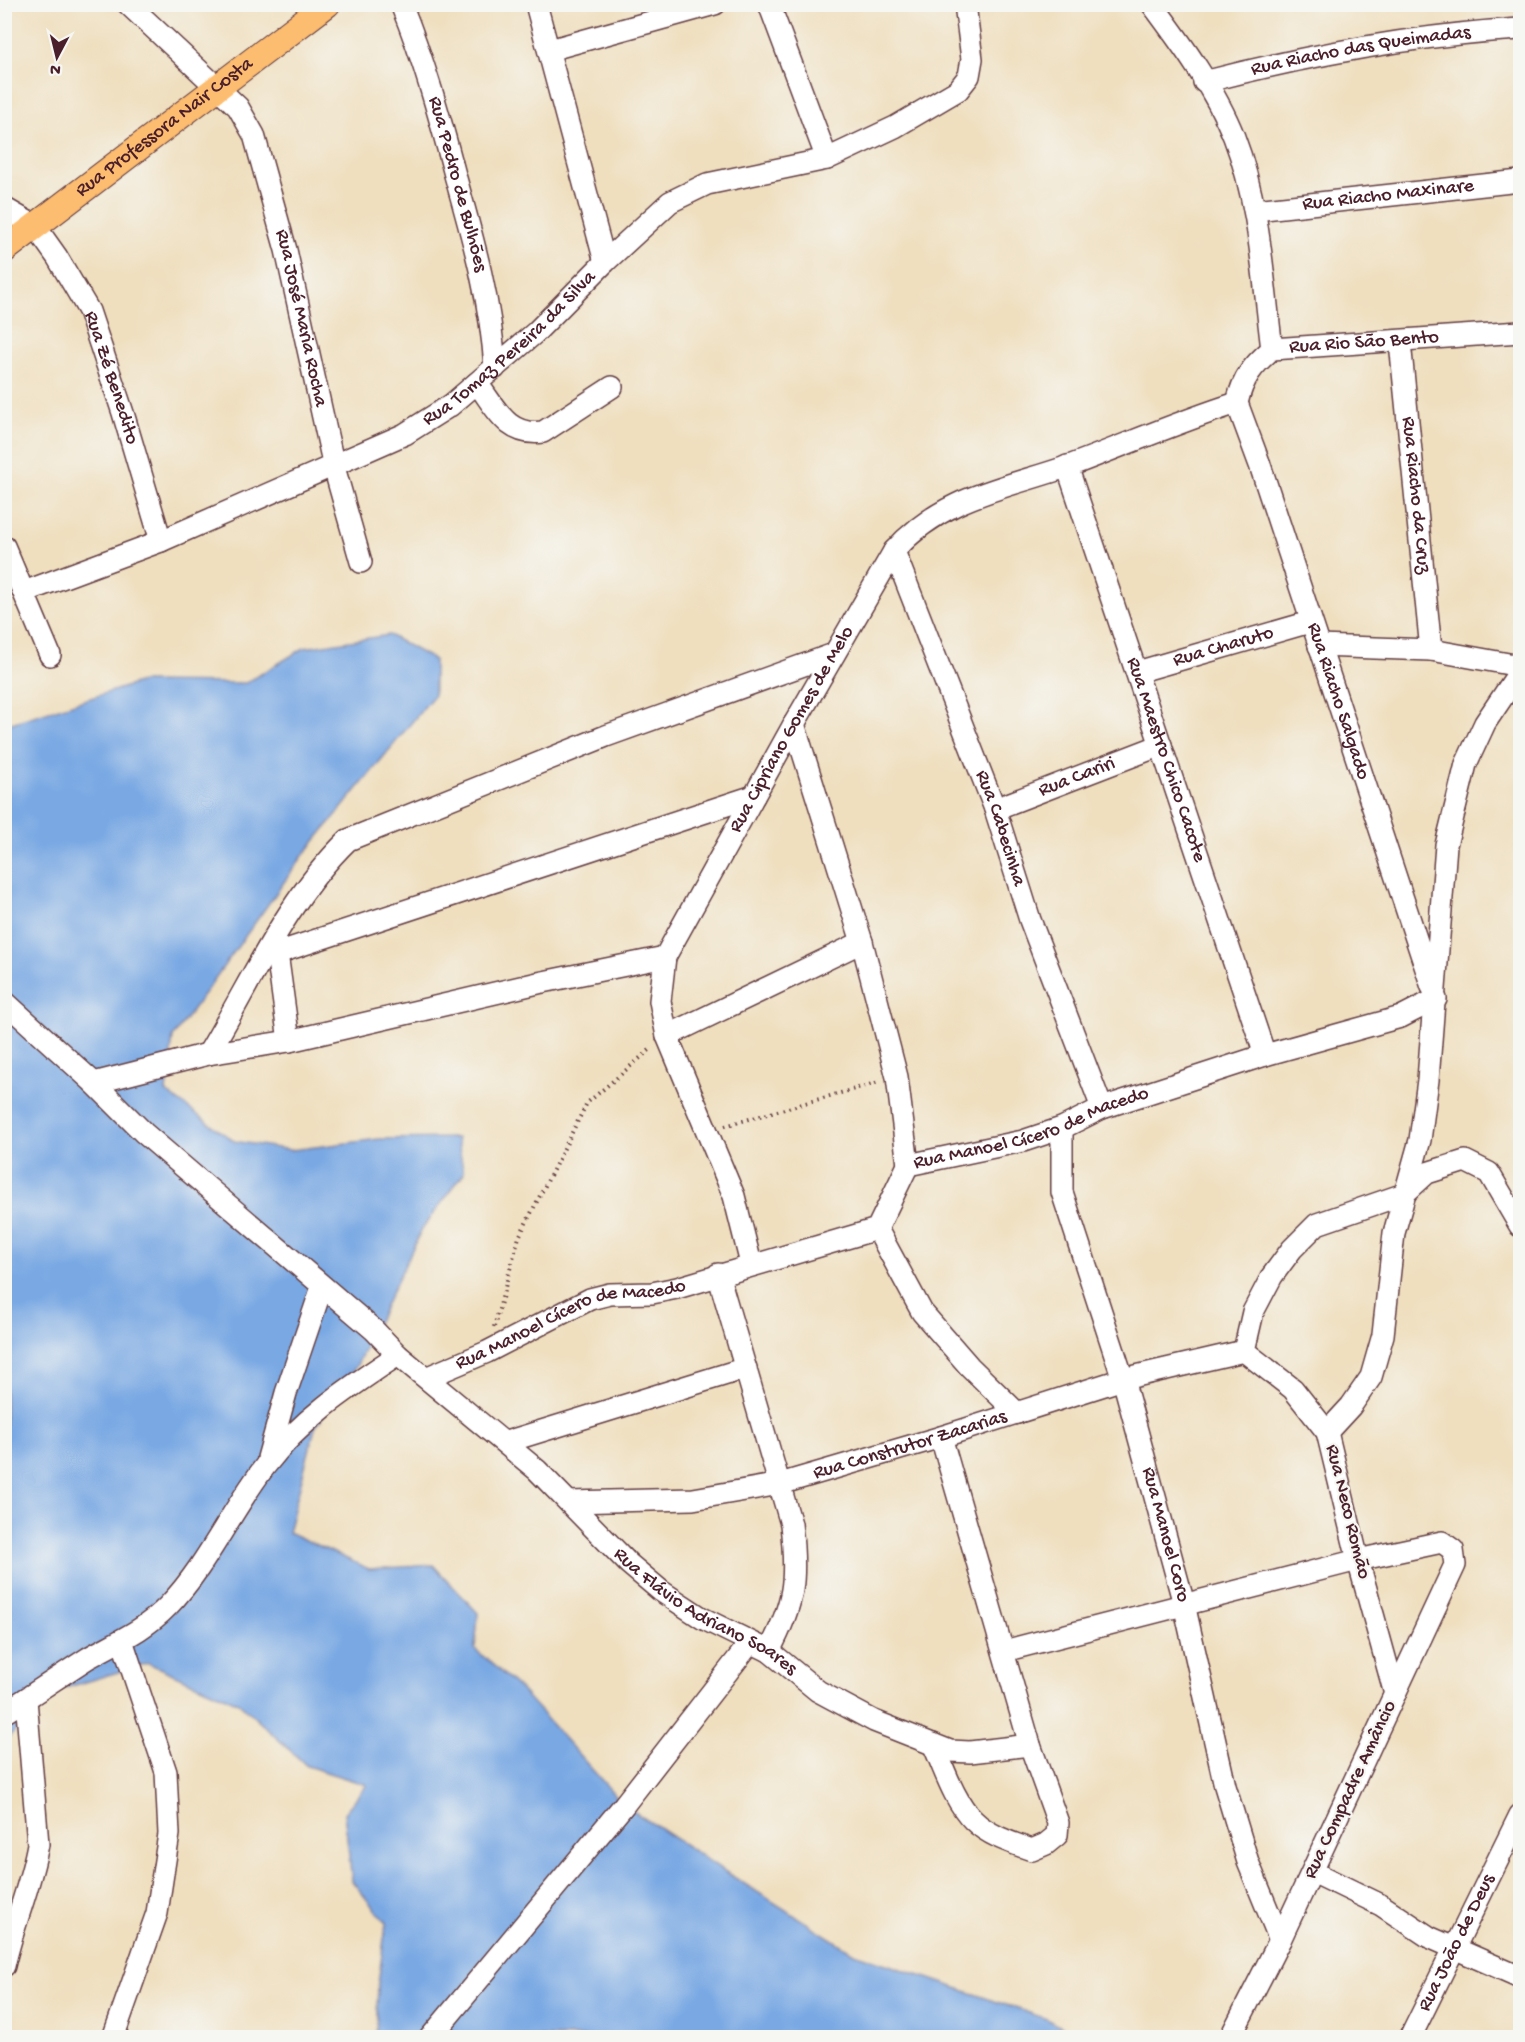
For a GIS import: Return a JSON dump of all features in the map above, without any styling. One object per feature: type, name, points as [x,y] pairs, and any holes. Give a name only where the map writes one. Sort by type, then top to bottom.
[{"type":"main road","name":"Rua Professora Nair Costa","points":[[4,250],[327,4]]},
{"type":"street","name":"Rua José Maria Rocha","points":[[128,4],[237,107],[254,135],[286,250],[334,467],[361,562]]},
{"type":"street","name":"Rua Pedro de Bulhões","points":[[401,4],[435,101],[482,276],[493,333],[495,368]]},
{"type":"street","points":[[536,4],[605,262]]},
{"type":"street","points":[[549,50],[716,4]]},
{"type":"street","points":[[769,4],[827,159]]},
{"type":"street","name":"Rua Tomaz Pereira da Silva","points":[[24,592],[161,541],[405,434],[452,405],[536,332],[605,262],[669,202],[707,184],[827,159],[895,127],[958,90],[969,76],[972,59],[965,4]]},
{"type":"street","points":[[1152,4],[1204,82],[1234,137],[1255,210],[1272,349]]},
{"type":"street","name":"Rua Riacho das Queimadas","points":[[1204,82],[1298,58],[1412,38],[1521,29]]},
{"type":"street","name":"Rua Riacho Maxinare","points":[[1255,210],[1521,181]]},
{"type":"street","points":[[4,208],[35,226]]},
{"type":"street","name":"Rua Zé Benedito","points":[[35,226],[57,257],[89,311],[123,413],[161,541]]},
{"type":"street","name":"Rua Rio São Bento","points":[[1237,403],[1242,382],[1251,367],[1272,349],[1521,332]]},
{"type":"street","name":"Rua Riacho da Cruz","points":[[1400,342],[1431,650]]},
{"type":"street","points":[[477,383],[512,428],[530,434],[543,432],[612,387]]},
{"type":"street","name":"Rua Cipriano Gomes de Melo","points":[[751,1264],[734,1196],[667,1036],[660,1001],[665,957],[794,724],[894,551],[913,530],[932,516],[966,498],[1067,466],[1237,403]]},
{"type":"street","name":"Rua Riacho Salgado","points":[[1237,403],[1260,465],[1436,999]]},
{"type":"street","name":"Rua Maestro Chico Cacote","points":[[1067,466],[1265,1055]]},
{"type":"street","points":[[4,546],[50,655]]},
{"type":"street","name":"Rua Cabecinha","points":[[894,551],[995,809],[1030,920],[1102,1108]]},
{"type":"street","name":"Rua Charuto","points":[[1137,672],[1310,622]]},
{"type":"street","points":[[1319,646],[1431,650],[1521,666]]},
{"type":"street","points":[[208,1054],[271,955],[294,907],[325,862],[348,840],[606,736],[834,654]]},
{"type":"street","points":[[1327,1432],[1351,1406],[1371,1377],[1383,1335],[1394,1233],[1420,1140],[1436,999],[1446,845],[1466,764],[1485,723],[1521,671]]},
{"type":"street","points":[[794,724],[862,942],[897,1077],[908,1165]]},
{"type":"street","name":"Rua Cariri","points":[[995,809],[1161,745]]},
{"type":"street","points":[[271,955],[754,796]]},
{"type":"street","points":[[667,1036],[862,942]]},
{"type":"street","points":[[271,955],[289,1041]]},
{"type":"street","points":[[94,1083],[208,1054],[289,1041],[538,983],[665,957]]},
{"type":"street","name":"Rua Manoel Cícero de Macedo","points":[[428,1377],[487,1352],[590,1299],[610,1294],[652,1293],[677,1288],[877,1228],[908,1165],[1023,1141],[1062,1128],[1102,1108],[1265,1055],[1401,1017],[1436,999]]},
{"type":"street","name":"Rua Flávio Adriano Soares","points":[[4,1001],[144,1132],[374,1330],[398,1355],[506,1442],[629,1564],[661,1591],[702,1618],[760,1647],[818,1691],[874,1721],[950,1751],[970,1752],[1030,1745]]},
{"type":"street","name":"Rua Manoel Coro","points":[[1062,1128],[1062,1192],[1123,1379],[1184,1604],[1225,1785],[1248,1862],[1281,1940]]},
{"type":"street","points":[[1244,1351],[1253,1312],[1272,1276],[1292,1249],[1317,1224],[1404,1194],[1427,1173],[1465,1161],[1489,1173],[1521,1226]]},
{"type":"street","points":[[877,1228],[922,1312],[969,1366],[1017,1413]]},
{"type":"street","points":[[430,2037],[624,1805],[760,1647],[781,1629],[794,1593],[795,1564],[791,1524],[718,1274]]},
{"type":"street","points":[[266,1465],[286,1394],[322,1287]]},
{"type":"street","name":"Rua Construtor Zacarias","points":[[569,1502],[693,1499],[780,1484],[941,1437],[1123,1379],[1244,1351]]},
{"type":"street","name":"Rua Neco Romão","points":[[1244,1351],[1293,1389],[1327,1432],[1358,1560],[1395,1694]]},
{"type":"street","points":[[4,1713],[149,1624],[169,1605],[193,1574],[266,1465],[289,1437],[337,1395],[398,1355]]},
{"type":"street","points":[[506,1442],[746,1368]]},
{"type":"street","points":[[933,1744],[952,1787],[973,1820],[1002,1839],[1032,1850],[1047,1844],[1057,1835],[1058,1823],[1030,1745],[941,1437]]},
{"type":"street","name":"Rua Compadre Amâncio","points":[[1230,2037],[1281,1940],[1455,1565],[1453,1550],[1442,1542],[1358,1560]]},
{"type":"street","points":[[1004,1651],[1358,1560]]},
{"type":"street","points":[[113,2037],[157,1913],[169,1834],[166,1772],[122,1640]]},
{"type":"street","points":[[4,1966],[38,1844],[26,1699]]},
{"type":"street","name":"Rua João de Deus","points":[[1410,2037],[1521,1815]]},
{"type":"street","points":[[1313,1872],[1381,1905],[1429,1937],[1521,1977]]},
{"type":"path","points":[[487,1352],[519,1237],[587,1103],[667,1036]]},
{"type":"path","points":[[707,1131],[897,1077]]},
{"type":"water","points":[[389,635],[434,660],[434,695],[302,857],[173,1037],[166,1092],[234,1141],[291,1150],[379,1139],[457,1138],[464,1173],[422,1229],[357,1365],[315,1428],[288,1532],[369,1569],[433,1565],[478,1613],[475,1649],[520,1689],[624,1805],[721,1869],[854,1953],[1047,2019],[1079,2037],[376,2037],[378,1984],[386,1923],[352,1881],[344,1813],[367,1785],[307,1766],[239,1703],[148,1663],[45,1694],[5,1743],[5,725],[141,682],[246,683],[304,648]]}]
